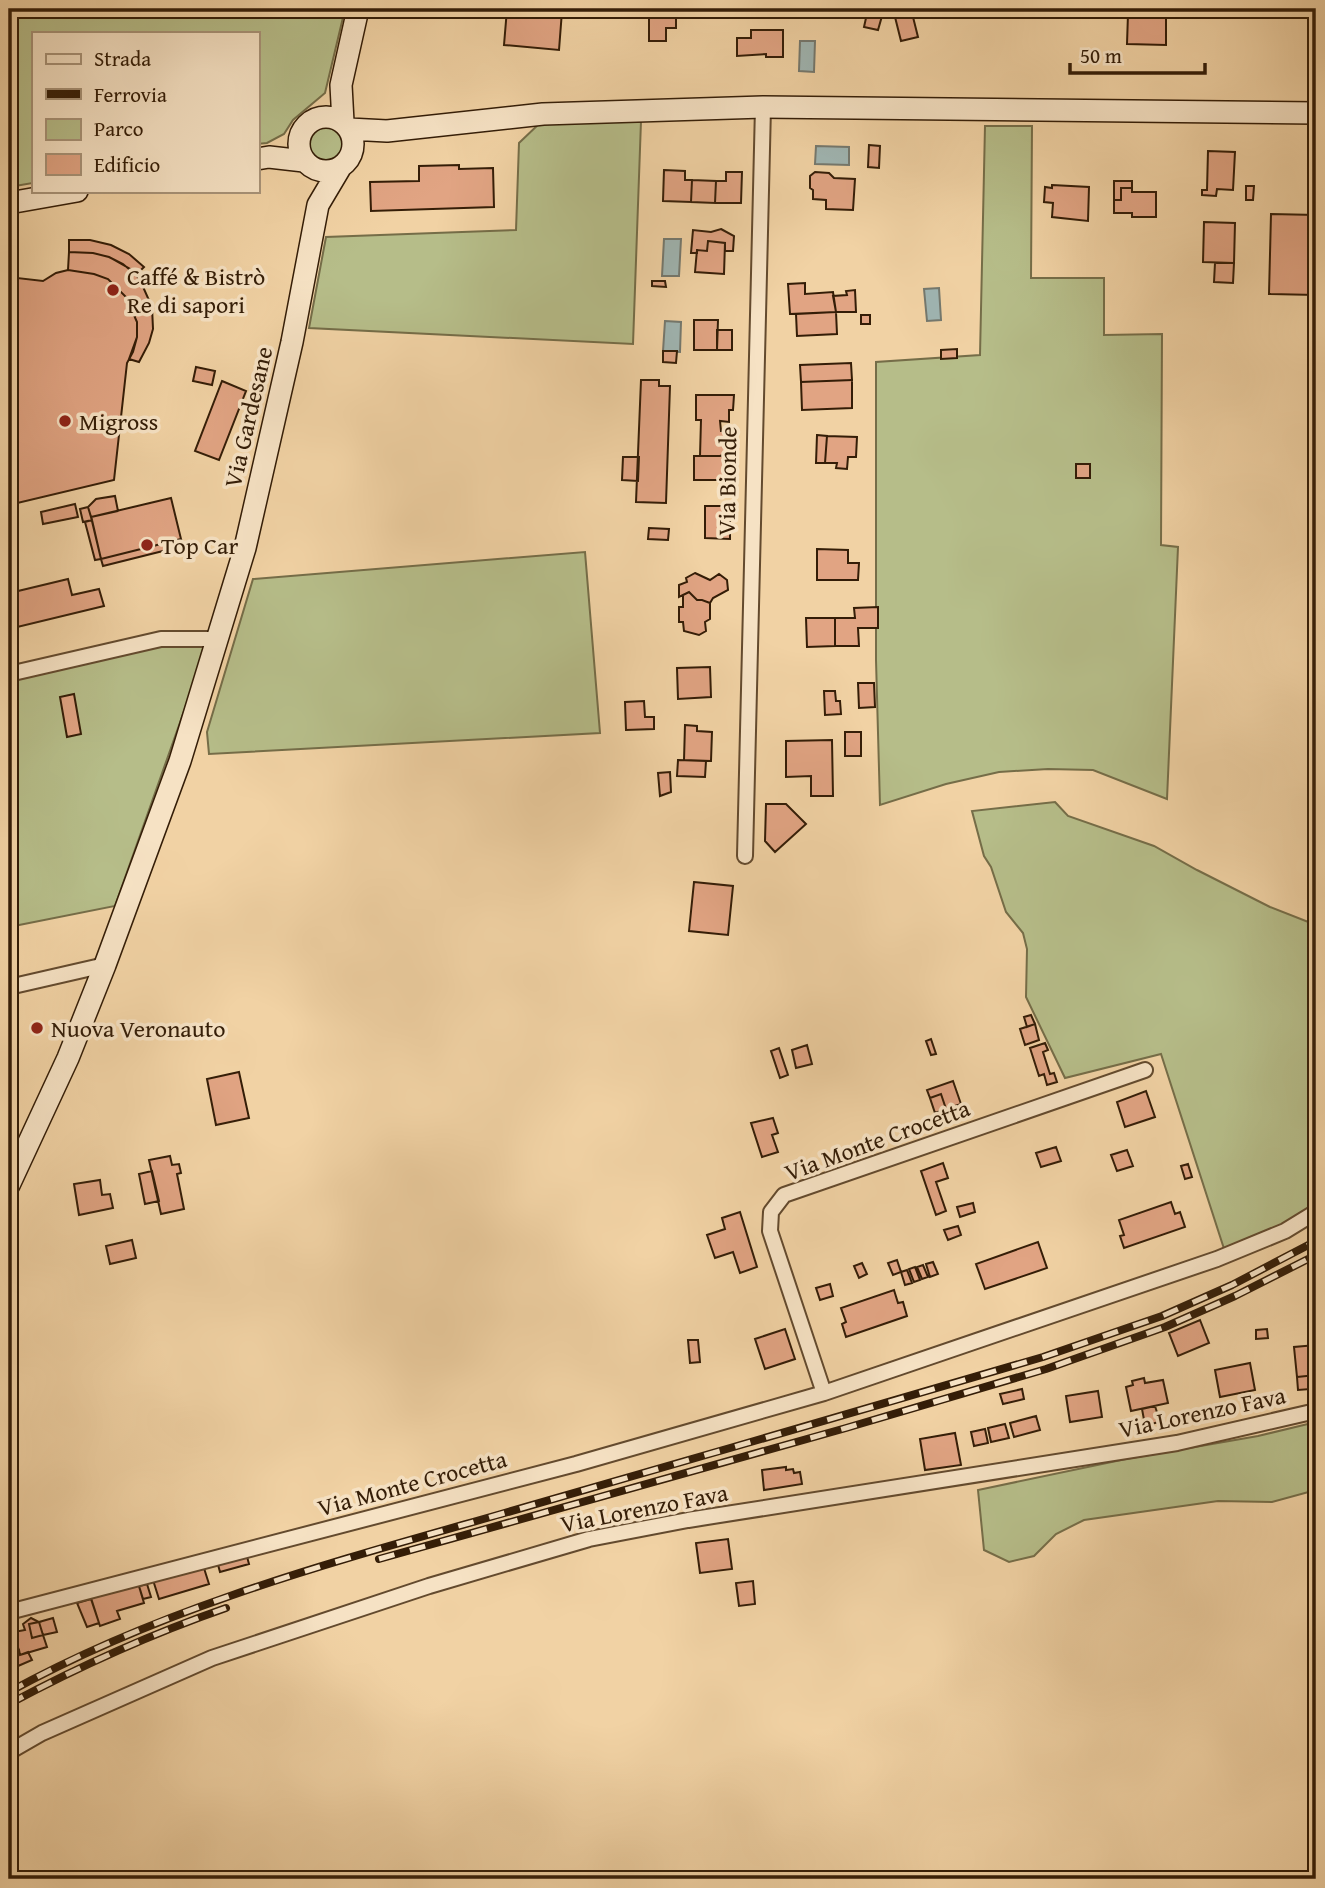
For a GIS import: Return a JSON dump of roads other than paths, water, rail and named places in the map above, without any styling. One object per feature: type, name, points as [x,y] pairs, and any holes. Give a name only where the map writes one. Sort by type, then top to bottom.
[{"type":"main road","points":[[263,158],[308,165],[323,172],[340,168],[350,159],[342,129],[341,85],[358,9]]},
{"type":"main road","points":[[308,165],[299,150],[299,139],[303,128],[312,121],[342,129],[387,131],[543,114],[763,107],[1316,113]]},
{"type":"main road","points":[[263,158],[299,139]]},
{"type":"main road","name":"Via Gardesane","points":[[308,165],[318,205]]},
{"type":"main road","name":"Via Gardesane","points":[[9,1185],[68,1058],[180,761],[246,548],[292,342],[318,205],[340,168]]},
{"type":"main road","points":[[9,203],[71,192]]},
{"type":"street","name":"Via Bionde","points":[[744,856],[763,107]]},
{"type":"street","points":[[9,674],[161,639],[218,639]]},
{"type":"street","points":[[9,986],[105,965]]},
{"type":"street","name":"Via Monte Crocetta","points":[[824,1393],[770,1231],[771,1212],[785,1195],[1145,1070]]},
{"type":"street","name":"Via Monte Crocetta","points":[[9,1612],[576,1464],[824,1393],[1217,1259],[1285,1231],[1316,1212]]},
{"type":"street","name":"Via Lorenzo Fava","points":[[9,1752],[42,1733],[212,1658],[429,1586],[589,1539],[688,1520],[1177,1443],[1316,1411]]},
{"type":"water","points":[[800,41],[815,41],[814,72],[799,71]]},
{"type":"water","points":[[816,146],[849,147],[849,165],[815,164]]},
{"type":"water","points":[[664,239],[681,239],[679,276],[662,276]]},
{"type":"water","points":[[939,288],[941,320],[927,321],[924,289]]},
{"type":"water","points":[[665,321],[681,322],[680,352],[663,351]]},
{"type":"railway","points":[[9,1692],[127,1635],[250,1589],[375,1550],[1043,1357],[1162,1316],[1232,1285],[1316,1241]]},
{"type":"railway","points":[[379,1559],[1046,1369],[1165,1327],[1235,1296],[1316,1255]]},
{"type":"railway","points":[[9,1704],[115,1652],[226,1608]]},
{"type":"place","name":"Caffé & Bistrò Re di sapori","points":[[113,290]]},
{"type":"place","name":"Migross","points":[[65,421]]},
{"type":"place","name":"Top Car","points":[[147,545]]},
{"type":"place","name":"Nuova Veronauto","points":[[37,1028]]}]
